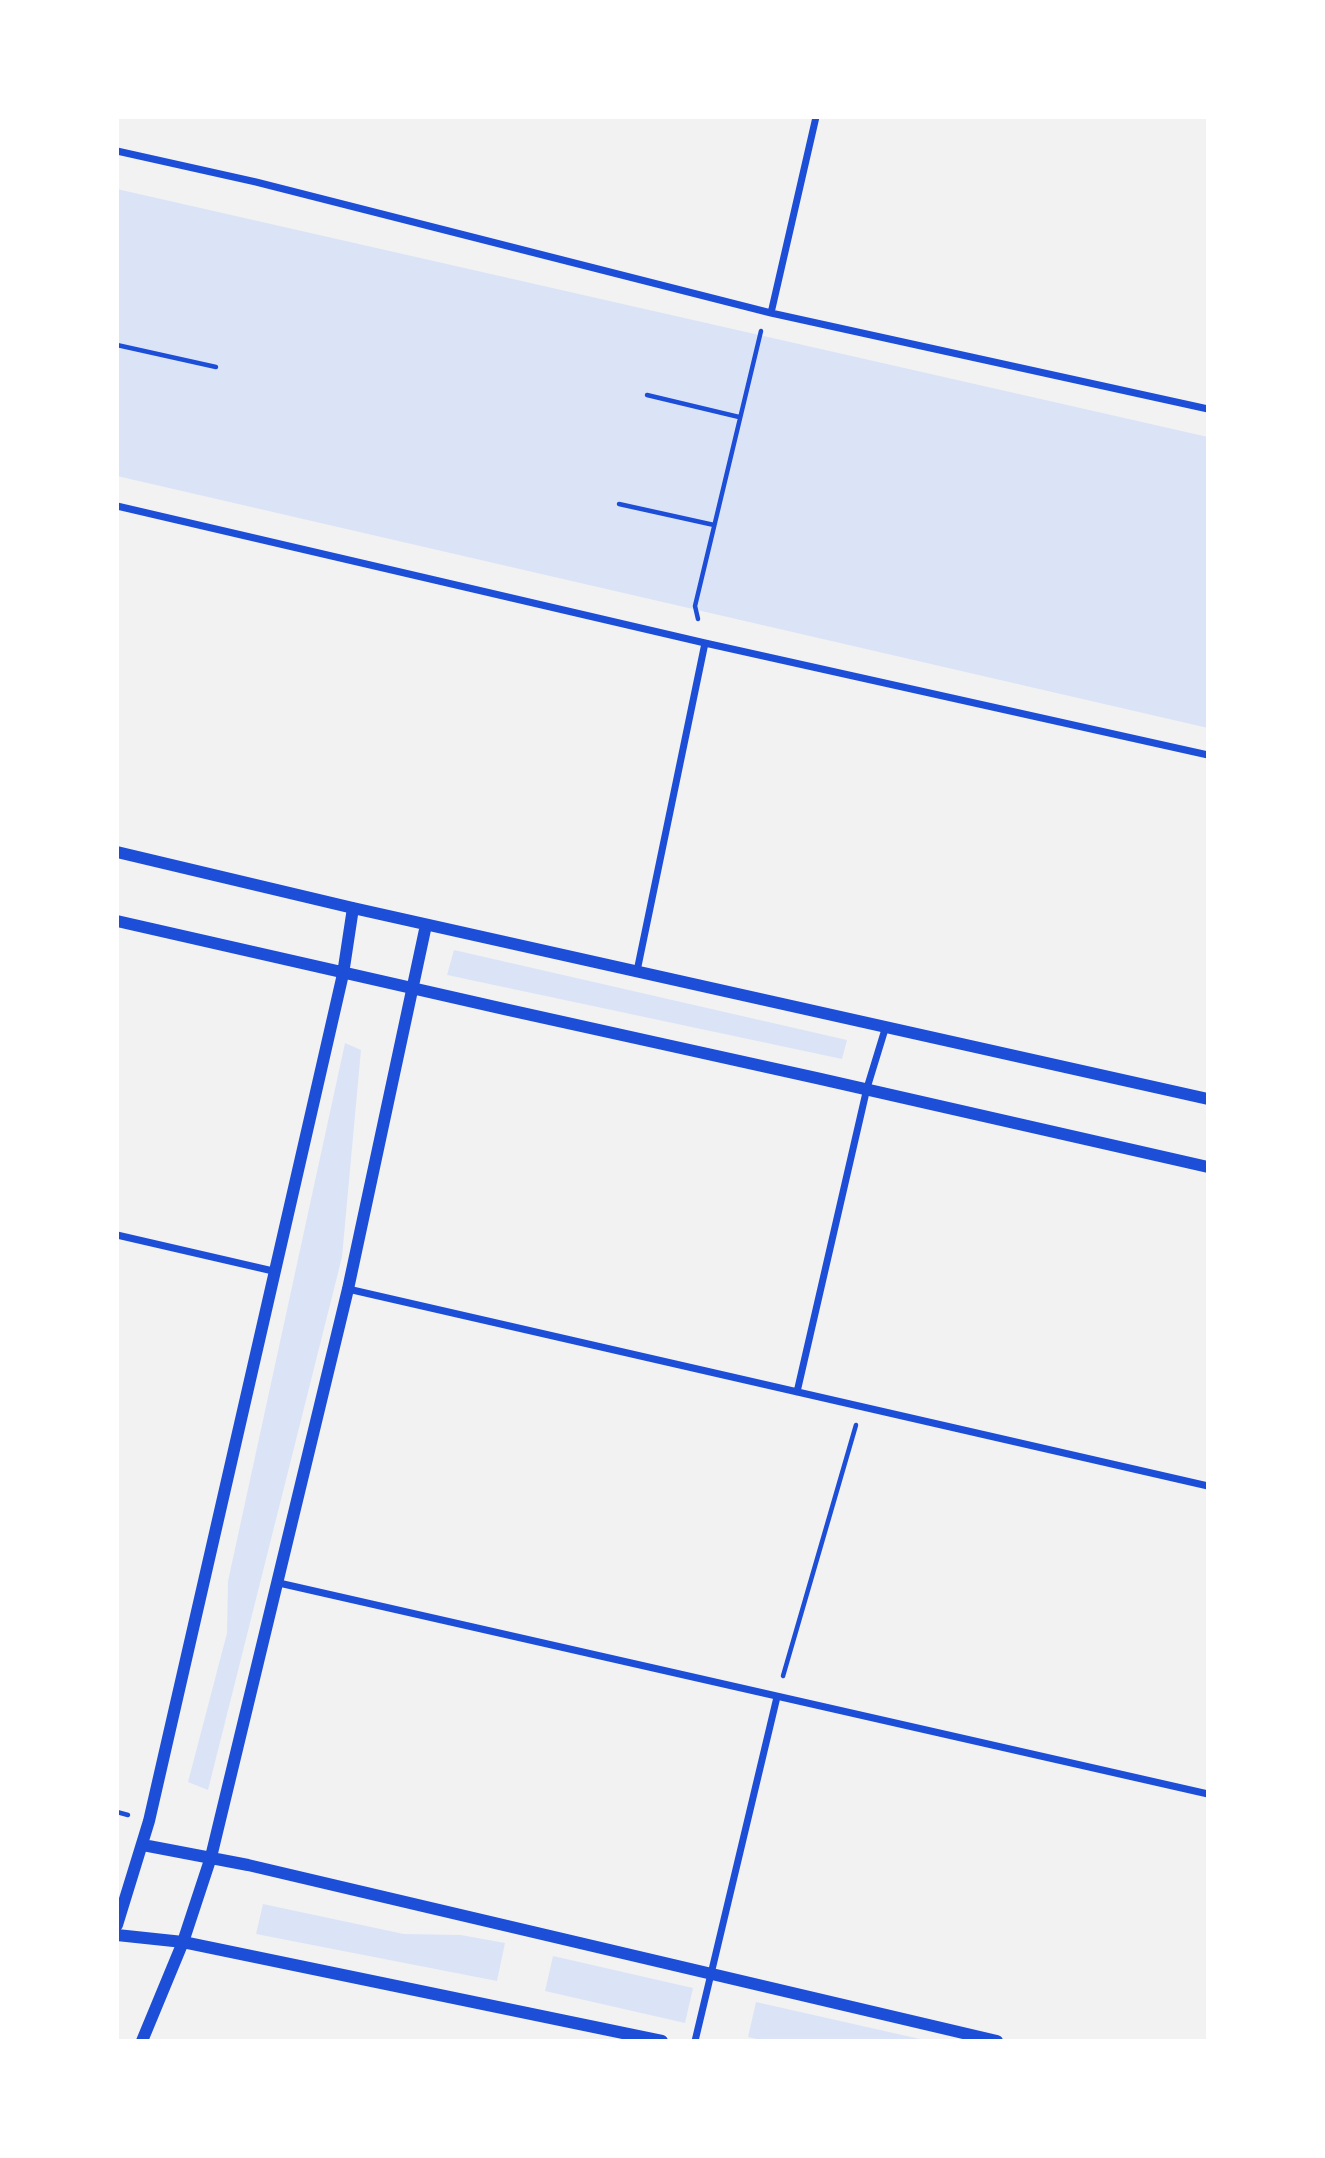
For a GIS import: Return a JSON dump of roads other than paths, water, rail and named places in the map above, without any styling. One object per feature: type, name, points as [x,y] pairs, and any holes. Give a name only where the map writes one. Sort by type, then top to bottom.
[{"type":"street","points":[[771,313],[816,117]]},
{"type":"street","points":[[117,151],[269,185],[771,313],[1208,410]]},
{"type":"street","points":[[117,506],[705,643],[1208,755]]},
{"type":"street","points":[[637,971],[705,643]]},
{"type":"street","points":[[117,852],[426,925],[1208,1099]]},
{"type":"street","points":[[117,1925],[143,1845],[343,974],[353,908]]},
{"type":"street","points":[[117,921],[412,990],[867,1087],[1208,1167]]},
{"type":"street","points":[[142,2041],[183,1942],[211,1857],[348,1289],[426,925]]},
{"type":"street","points":[[797,1392],[867,1087],[886,1026]]},
{"type":"street","points":[[117,1235],[273,1271]]},
{"type":"street","points":[[348,1289],[1208,1486]]},
{"type":"street","points":[[279,1583],[1208,1794]]},
{"type":"street","points":[[695,2041],[777,1697]]},
{"type":"street","points":[[143,1845],[211,1857],[710,1972],[972,2038],[997,2041]]},
{"type":"street","points":[[117,1935],[183,1942],[662,2041]]}]
